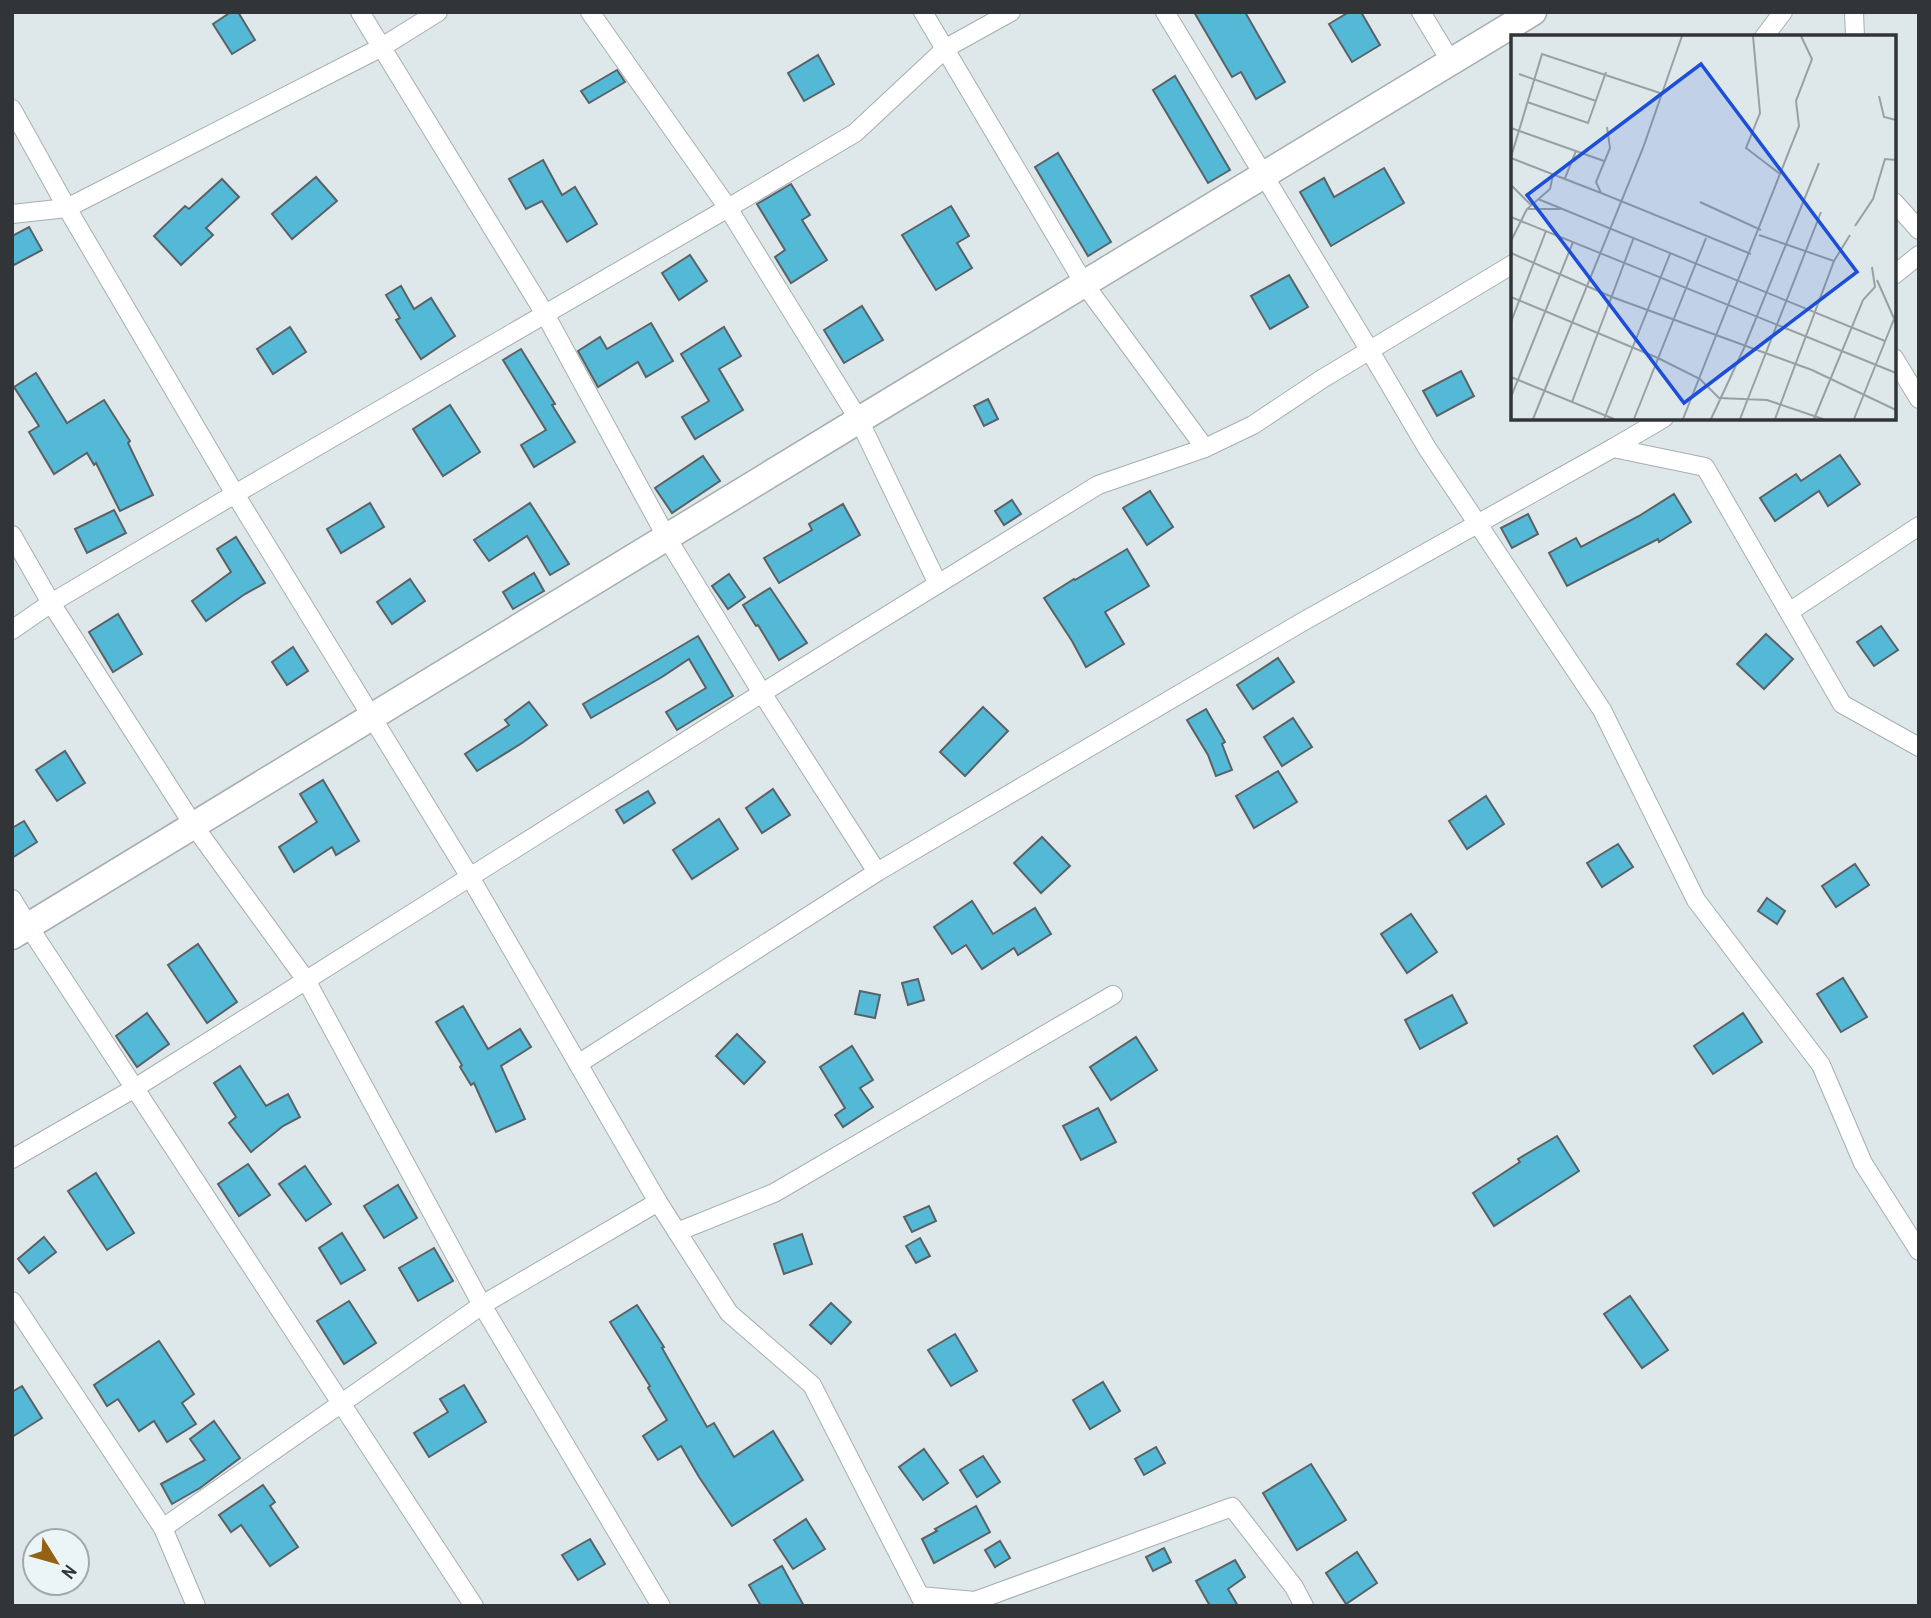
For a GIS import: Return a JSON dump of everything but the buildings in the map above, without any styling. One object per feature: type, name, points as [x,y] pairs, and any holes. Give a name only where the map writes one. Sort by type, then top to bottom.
[{"type":"street","points":[[360,12],[545,313],[667,538],[877,873]]},
{"type":"street","points":[[12,214],[67,208],[382,47],[438,12]]},
{"type":"street","points":[[590,12],[728,208],[859,420],[938,584]]},
{"type":"street","points":[[923,12],[1084,285],[1205,448]]},
{"type":"street","points":[[12,630],[51,603],[234,494],[855,133],[946,48],[1011,12]]},
{"type":"street","points":[[1165,12],[1427,448],[1602,710],[1696,900],[1821,1065],[1863,1163],[1919,1251]]},
{"type":"street","points":[[1421,12],[1451,62]]},
{"type":"street","points":[[21,932],[1533,12]]},
{"type":"street","points":[[1766,35],[1783,12]]},
{"type":"street","points":[[1853,12],[1855,35]]},
{"type":"street","points":[[12,108],[67,208],[234,494],[470,877],[657,1202],[729,1313],[812,1385],[923,1601],[975,1601],[1232,1507],[1294,1587],[1304,1606]]},
{"type":"street","points":[[1896,204],[1919,230]]},
{"type":"street","points":[[1896,273],[1919,255]]},
{"type":"street","points":[[12,1159],[135,1088],[1098,485],[1205,448],[1253,425],[1322,379],[1511,265]]},
{"type":"street","points":[[1896,361],[1919,399]]},
{"type":"street","points":[[578,1064],[877,873],[1304,621],[1661,420]]},
{"type":"street","points":[[1613,448],[1706,467],[1842,704],[1919,747]]},
{"type":"street","points":[[1789,612],[1919,526]]},
{"type":"street","points":[[12,535],[51,603],[194,826],[306,980],[482,1305],[660,1606]]},
{"type":"street","points":[[12,899],[21,932],[135,1088],[474,1606]]},
{"type":"street","points":[[677,1232],[774,1193],[1113,995]]},
{"type":"street","points":[[163,1528],[482,1305],[657,1202]]},
{"type":"street","points":[[12,1301],[163,1528],[196,1606]]}]
